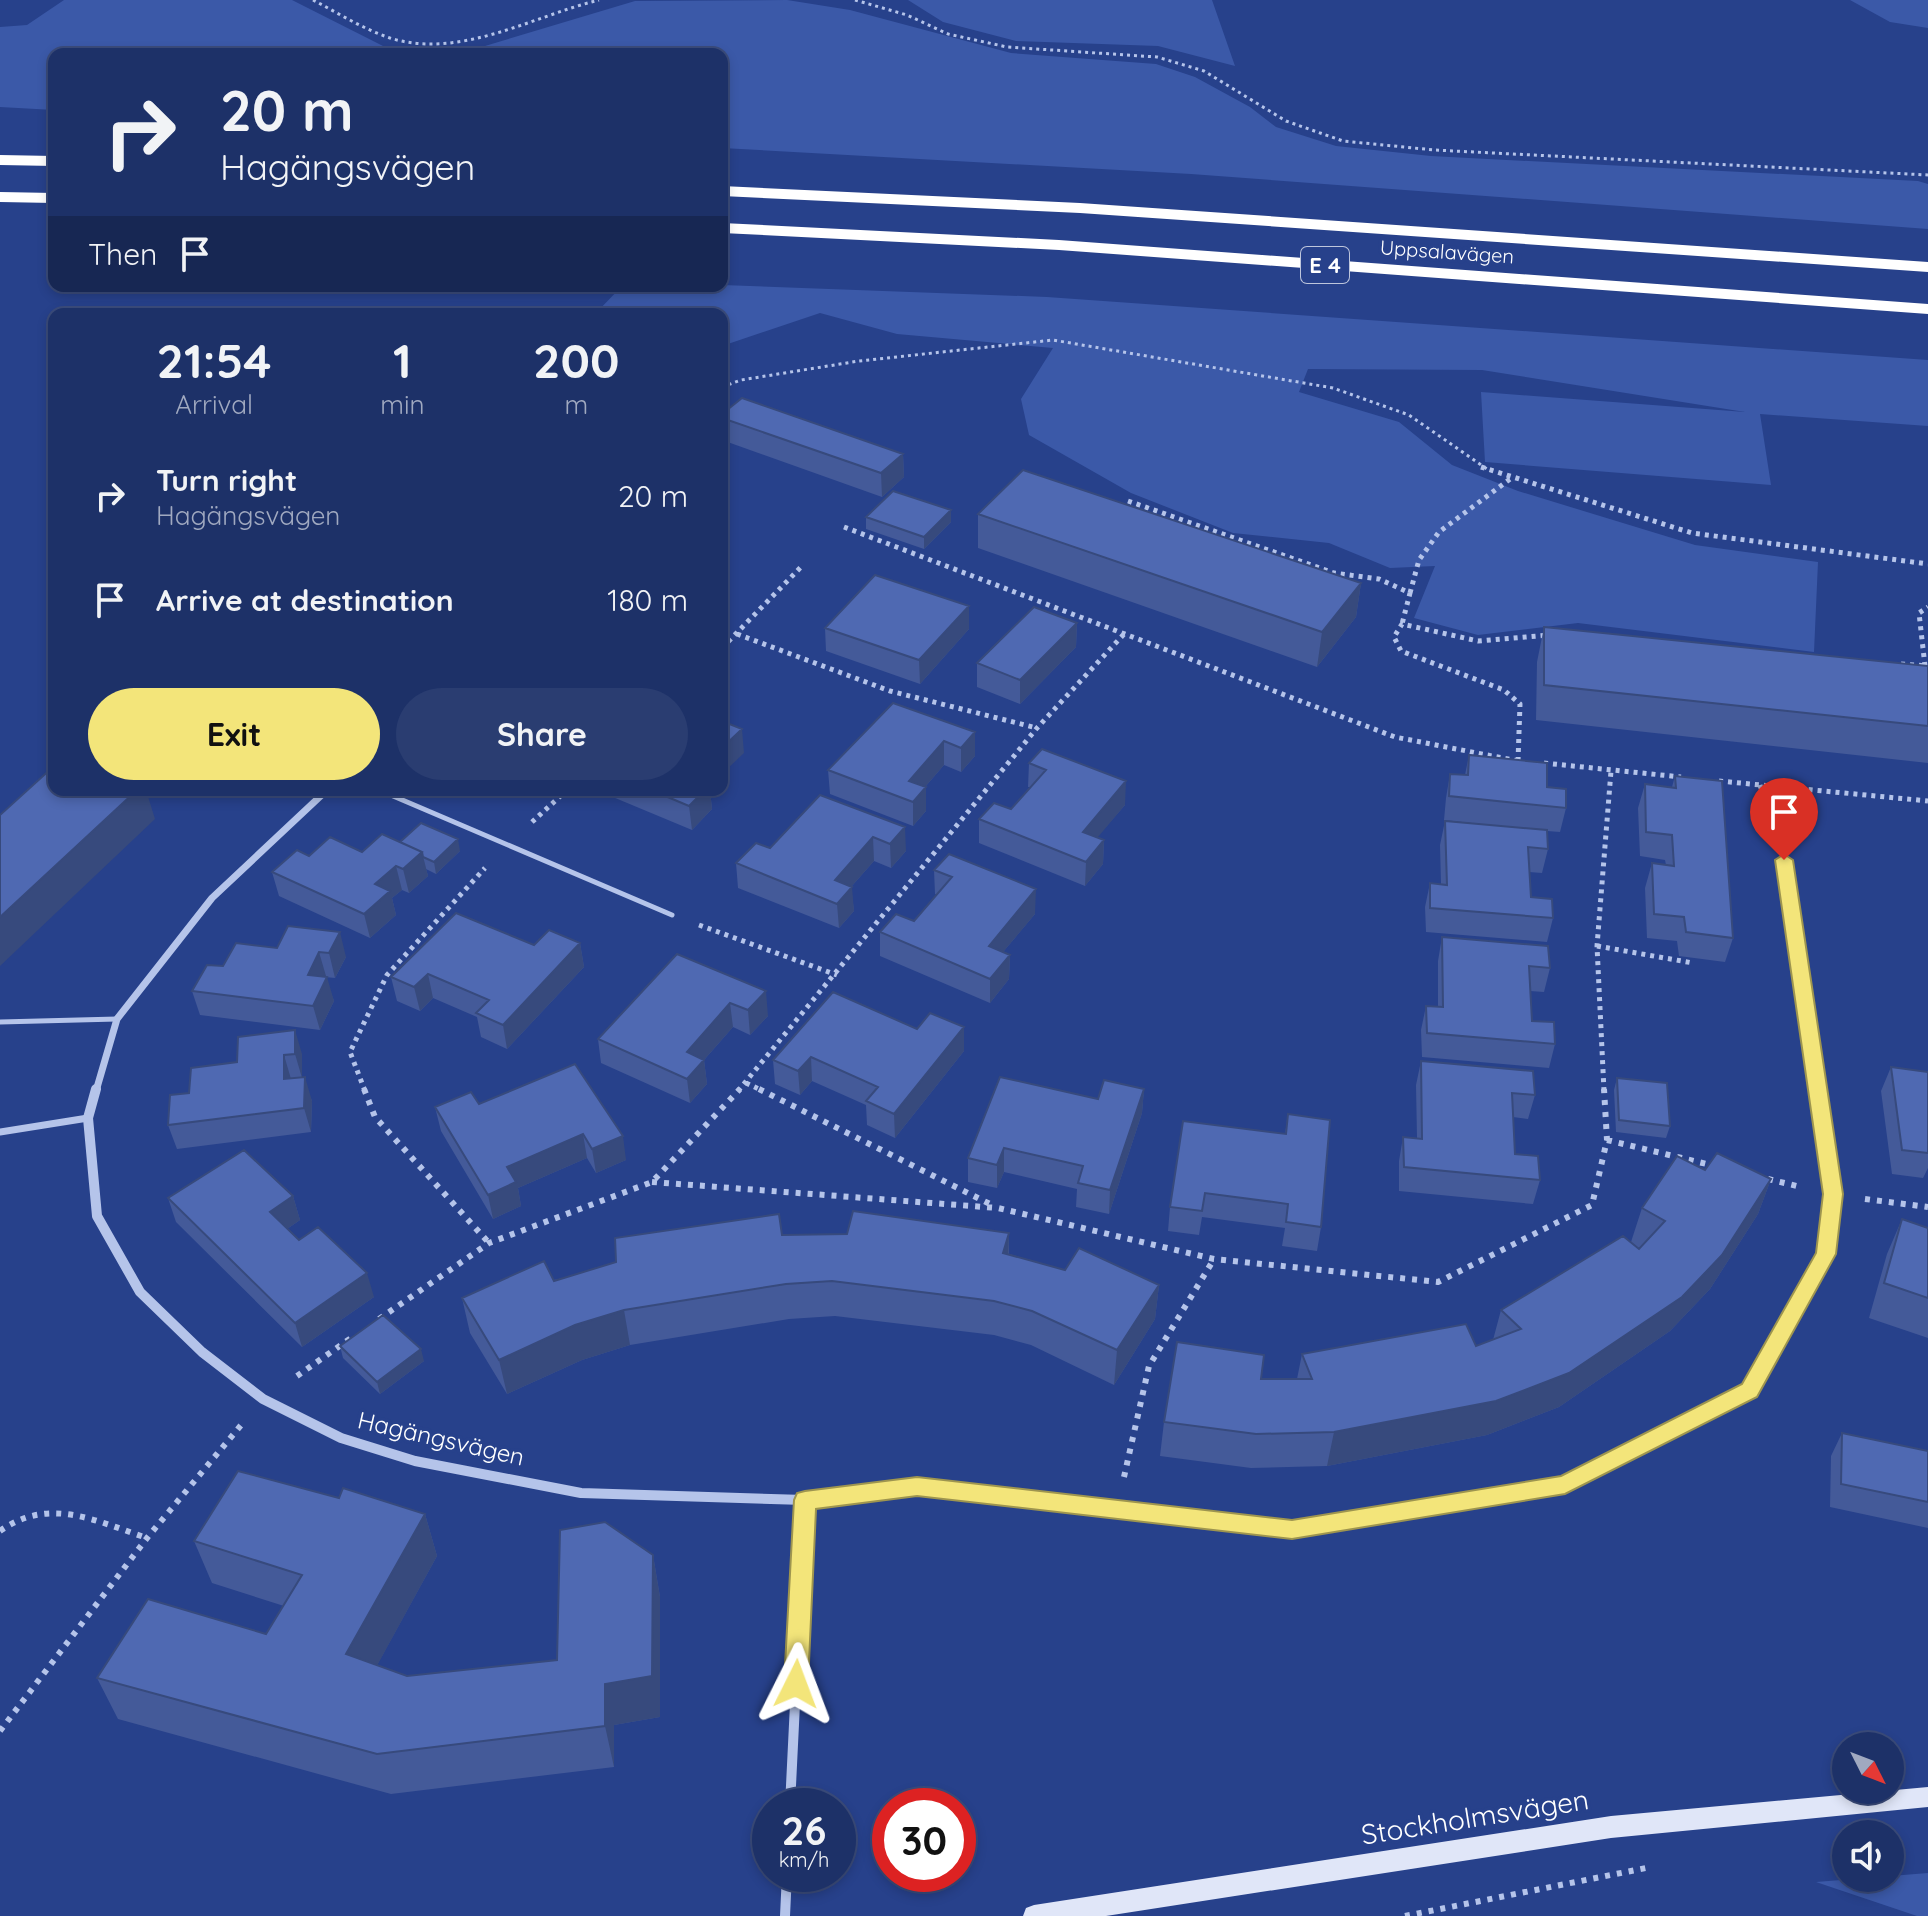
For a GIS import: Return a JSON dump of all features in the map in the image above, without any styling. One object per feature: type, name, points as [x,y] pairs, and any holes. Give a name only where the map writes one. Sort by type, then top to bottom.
[{"type":"highway","points":[[0,160],[48,161]]},
{"type":"highway","name":"Uppsalavägen","points":[[728,191],[1080,208],[1928,267]]},
{"type":"highway","points":[[0,197],[48,198]]},
{"type":"highway","name":"Uppsalavägen","points":[[728,228],[1059,245],[1928,309]]},
{"type":"street","name":"Hagängsvägen","points":[[321,796],[212,898],[117,1019],[88,1118],[97,1216],[140,1292],[202,1352],[263,1399],[341,1438],[415,1461],[581,1493],[805,1500],[917,1487],[1292,1530],[1565,1485],[1749,1391],[1826,1254],[1833,1194],[1784,860]]},
{"type":"street","points":[[791,1788],[805,1500]]},
{"type":"street","name":"Stockholmsvägen","points":[[1034,1916],[1611,1827],[1928,1797]]},
{"type":"street","points":[[785,1916],[786,1892]]},
{"type":"lane","points":[[393,796],[672,915]]},
{"type":"lane","points":[[0,1022],[117,1019]]},
{"type":"lane","points":[[0,1132],[88,1118]]},
{"type":"path","points":[[313,0],[392,39],[417,44],[457,43],[577,4],[599,0]]},
{"type":"path","points":[[855,0],[907,15],[948,34],[1007,47],[1157,57],[1204,71],[1286,121],[1343,141],[1434,150],[1927,175]]},
{"type":"path","points":[[728,385],[859,361],[1053,340],[1333,388],[1409,415],[1482,468],[1692,533],[1928,564]]},
{"type":"path","points":[[844,527],[1395,737],[1518,761],[1520,704],[1504,690],[1401,651],[1394,637],[1402,624],[1419,560],[1439,532],[1510,479]]},
{"type":"path","points":[[1128,501],[1334,573],[1379,579],[1410,593]]},
{"type":"path","points":[[728,642],[801,567]]},
{"type":"path","points":[[1896,663],[1927,666],[1919,613],[1928,607]]},
{"type":"path","points":[[1402,624],[1478,641],[1563,633]]},
{"type":"path","points":[[737,634],[890,691],[1037,728]]},
{"type":"path","points":[[652,1182],[746,1083],[1037,728],[1124,634]]},
{"type":"path","points":[[1534,762],[1686,778]]},
{"type":"path","points":[[376,1321],[489,1243],[652,1182],[998,1208],[1214,1259],[1438,1282],[1592,1205],[1607,1140],[1597,946],[1611,771]]},
{"type":"path","points":[[1715,781],[1928,801]]},
{"type":"path","points":[[1760,785],[1784,860]]},
{"type":"path","points":[[489,1243],[375,1117],[350,1052],[387,975],[507,844],[560,796]]},
{"type":"path","points":[[672,915],[837,975]]},
{"type":"path","points":[[1597,946],[1693,963]]},
{"type":"path","points":[[746,1083],[998,1208]]},
{"type":"path","points":[[1607,1140],[1727,1169]]},
{"type":"path","points":[[1758,1176],[1833,1194],[1928,1207]]},
{"type":"path","points":[[1116,1511],[1149,1366],[1214,1259]]},
{"type":"path","points":[[0,1731],[147,1538],[263,1399],[363,1330]]},
{"type":"path","points":[[0,1531],[12,1519],[58,1510],[147,1538]]},
{"type":"path","points":[[1405,1916],[1668,1864]]},
{"type":"shaded area","points":[[64,0],[292,0],[391,48],[48,48],[48,110],[0,107],[0,27],[27,25]]},
{"type":"shaded area","points":[[787,0],[850,10],[1011,53],[1156,64],[1195,77],[1250,107],[1276,127],[1336,146],[1431,156],[1918,181],[1928,184],[1928,229],[1191,174],[728,148],[728,48],[478,48],[635,1]]},
{"type":"shaded area","points":[[908,0],[1212,0],[1235,66],[1158,46],[1016,41],[943,22]]},
{"type":"shaded area","points":[[1850,0],[1928,0],[1928,28],[1890,22]]},
{"type":"shaded area","points":[[728,285],[1047,297],[1928,360],[1928,426],[1760,414],[1771,485],[1485,462],[1481,392],[1745,412],[1482,370],[1308,369],[1299,392],[1399,422],[1452,465],[1518,491],[1695,545],[1818,562],[1814,652],[1578,623],[1478,635],[1414,618],[1435,566],[1390,568],[1329,543],[1233,533],[1131,493],[1029,435],[1021,399],[1053,348],[897,334],[820,313],[728,344],[728,308],[601,308],[616,292],[728,292]]},
{"type":"shaded area","points":[[1928,1873],[1928,1916],[1917,1916],[1846,1892],[1904,1892],[1904,1875]]},
{"type":"shaded area","points":[[1832,1881],[1832,1887],[1816,1882]]},
{"type":"building","points":[[742,398],[903,454],[881,473],[728,420],[728,409]]},
{"type":"building","points":[[1023,470],[1361,583],[1322,632],[978,514]]},
{"type":"building","points":[[893,491],[951,510],[924,537],[866,517]]},
{"type":"building","points":[[875,575],[969,606],[919,660],[825,628]]},
{"type":"building","points":[[1034,607],[1077,623],[1020,680],[977,663]]},
{"type":"building","points":[[1544,627],[1928,666],[1928,726],[1544,685]]},
{"type":"building","points":[[893,703],[975,732],[961,748],[944,741],[909,781],[926,787],[913,802],[828,770]]},
{"type":"building","points":[[728,723],[742,729],[728,742]]},
{"type":"building","points":[[1042,749],[1126,781],[1083,832],[1104,840],[1086,862],[979,819],[994,803],[1011,809],[1046,770],[1029,763]]},
{"type":"building","points":[[1469,755],[1547,763],[1547,787],[1566,789],[1566,808],[1449,796],[1450,774],[1468,775]]},
{"type":"building","points":[[48,771],[48,796],[131,796],[0,917],[0,815]]},
{"type":"building","points":[[1675,776],[1722,781],[1733,938],[1686,932],[1684,917],[1654,914],[1652,863],[1674,866],[1672,835],[1646,832],[1645,784],[1676,788]]},
{"type":"building","points":[[820,795],[905,827],[890,844],[873,837],[835,880],[852,887],[837,904],[736,863],[756,843],[770,848]]},
{"type":"building","points":[[665,796],[699,796],[689,806]]},
{"type":"building","points":[[1445,821],[1547,830],[1548,849],[1528,847],[1531,897],[1552,899],[1553,918],[1430,908],[1430,883],[1447,885]]},
{"type":"building","points":[[421,823],[458,839],[434,862],[423,857],[422,852],[400,842]]},
{"type":"building","points":[[382,834],[422,852],[403,869],[396,866],[375,884],[390,891],[364,914],[272,872],[297,850],[309,856],[330,837],[362,852]]},
{"type":"building","points":[[949,854],[1036,889],[989,946],[1010,955],[990,979],[880,932],[896,914],[914,921],[952,877],[934,870]]},
{"type":"building","points":[[456,913],[534,945],[549,930],[580,943],[503,1025],[476,1013],[489,1000],[428,974],[414,987],[391,977]]},
{"type":"building","points":[[288,926],[340,932],[329,953],[319,952],[308,975],[327,977],[313,1006],[192,991],[207,965],[223,966],[236,943],[277,948]]},
{"type":"building","points":[[1442,937],[1548,946],[1550,968],[1529,966],[1532,1021],[1554,1022],[1555,1044],[1427,1033],[1426,1006],[1443,1007]]},
{"type":"building","points":[[677,954],[766,991],[748,1010],[730,1003],[687,1052],[704,1060],[687,1079],[598,1039]]},
{"type":"building","points":[[833,992],[917,1029],[930,1013],[964,1027],[894,1114],[866,1101],[878,1087],[811,1057],[798,1071],[773,1060]]},
{"type":"building","points":[[295,1030],[295,1054],[284,1055],[284,1079],[305,1077],[304,1108],[168,1125],[170,1095],[189,1093],[191,1068],[237,1062],[238,1037]]},
{"type":"building","points":[[1421,1061],[1533,1071],[1535,1095],[1512,1093],[1515,1154],[1538,1156],[1540,1180],[1404,1167],[1403,1137],[1422,1139]]},
{"type":"building","points":[[575,1064],[623,1136],[592,1149],[583,1134],[507,1167],[516,1182],[488,1195],[435,1107],[471,1092],[479,1104]]},
{"type":"building","points":[[1891,1067],[1928,1072],[1928,1153],[1902,1150]]},
{"type":"building","points":[[1000,1077],[1098,1099],[1104,1080],[1144,1089],[1110,1190],[1078,1183],[1083,1166],[1004,1148],[997,1165],[968,1158]]},
{"type":"building","points":[[1617,1078],[1667,1083],[1670,1126],[1619,1120]]},
{"type":"building","points":[[1288,1114],[1330,1120],[1321,1227],[1286,1222],[1288,1204],[1205,1193],[1202,1211],[1170,1207],[1183,1121],[1286,1134]]},
{"type":"building","points":[[244,1150],[293,1196],[270,1212],[299,1240],[318,1227],[367,1273],[295,1323],[168,1198]]},
{"type":"building","points":[[1717,1153],[1771,1179],[1722,1255],[1682,1297],[1569,1373],[1496,1401],[1334,1432],[1256,1434],[1164,1422],[1177,1342],[1264,1355],[1261,1379],[1312,1379],[1302,1354],[1466,1324],[1476,1346],[1521,1329],[1501,1310],[1623,1236],[1639,1249],[1665,1221],[1642,1208],[1677,1156],[1705,1170]]},
{"type":"building","points":[[853,1211],[1009,1233],[1003,1253],[1065,1270],[1079,1248],[1159,1285],[1117,1350],[1032,1311],[994,1301],[832,1281],[786,1284],[624,1310],[575,1325],[499,1360],[462,1298],[544,1261],[554,1281],[616,1262],[615,1238],[779,1214],[782,1235],[847,1234]]},
{"type":"building","points":[[1902,1219],[1928,1228],[1928,1298],[1884,1283]]},
{"type":"building","points":[[383,1315],[421,1349],[377,1382],[340,1346]]},
{"type":"building","points":[[1842,1433],[1928,1451],[1928,1502],[1841,1484]]},
{"type":"building","points":[[238,1471],[339,1498],[343,1488],[425,1514],[346,1654],[407,1676],[557,1660],[560,1530],[605,1522],[653,1555],[652,1676],[605,1684],[605,1726],[377,1754],[97,1678],[148,1599],[266,1634],[302,1575],[194,1541]]},
{"type":"route","points":[[796,1684],[805,1500],[917,1487],[1292,1530],[1565,1485],[1749,1391],[1826,1254],[1833,1194],[1784,860]]}]
